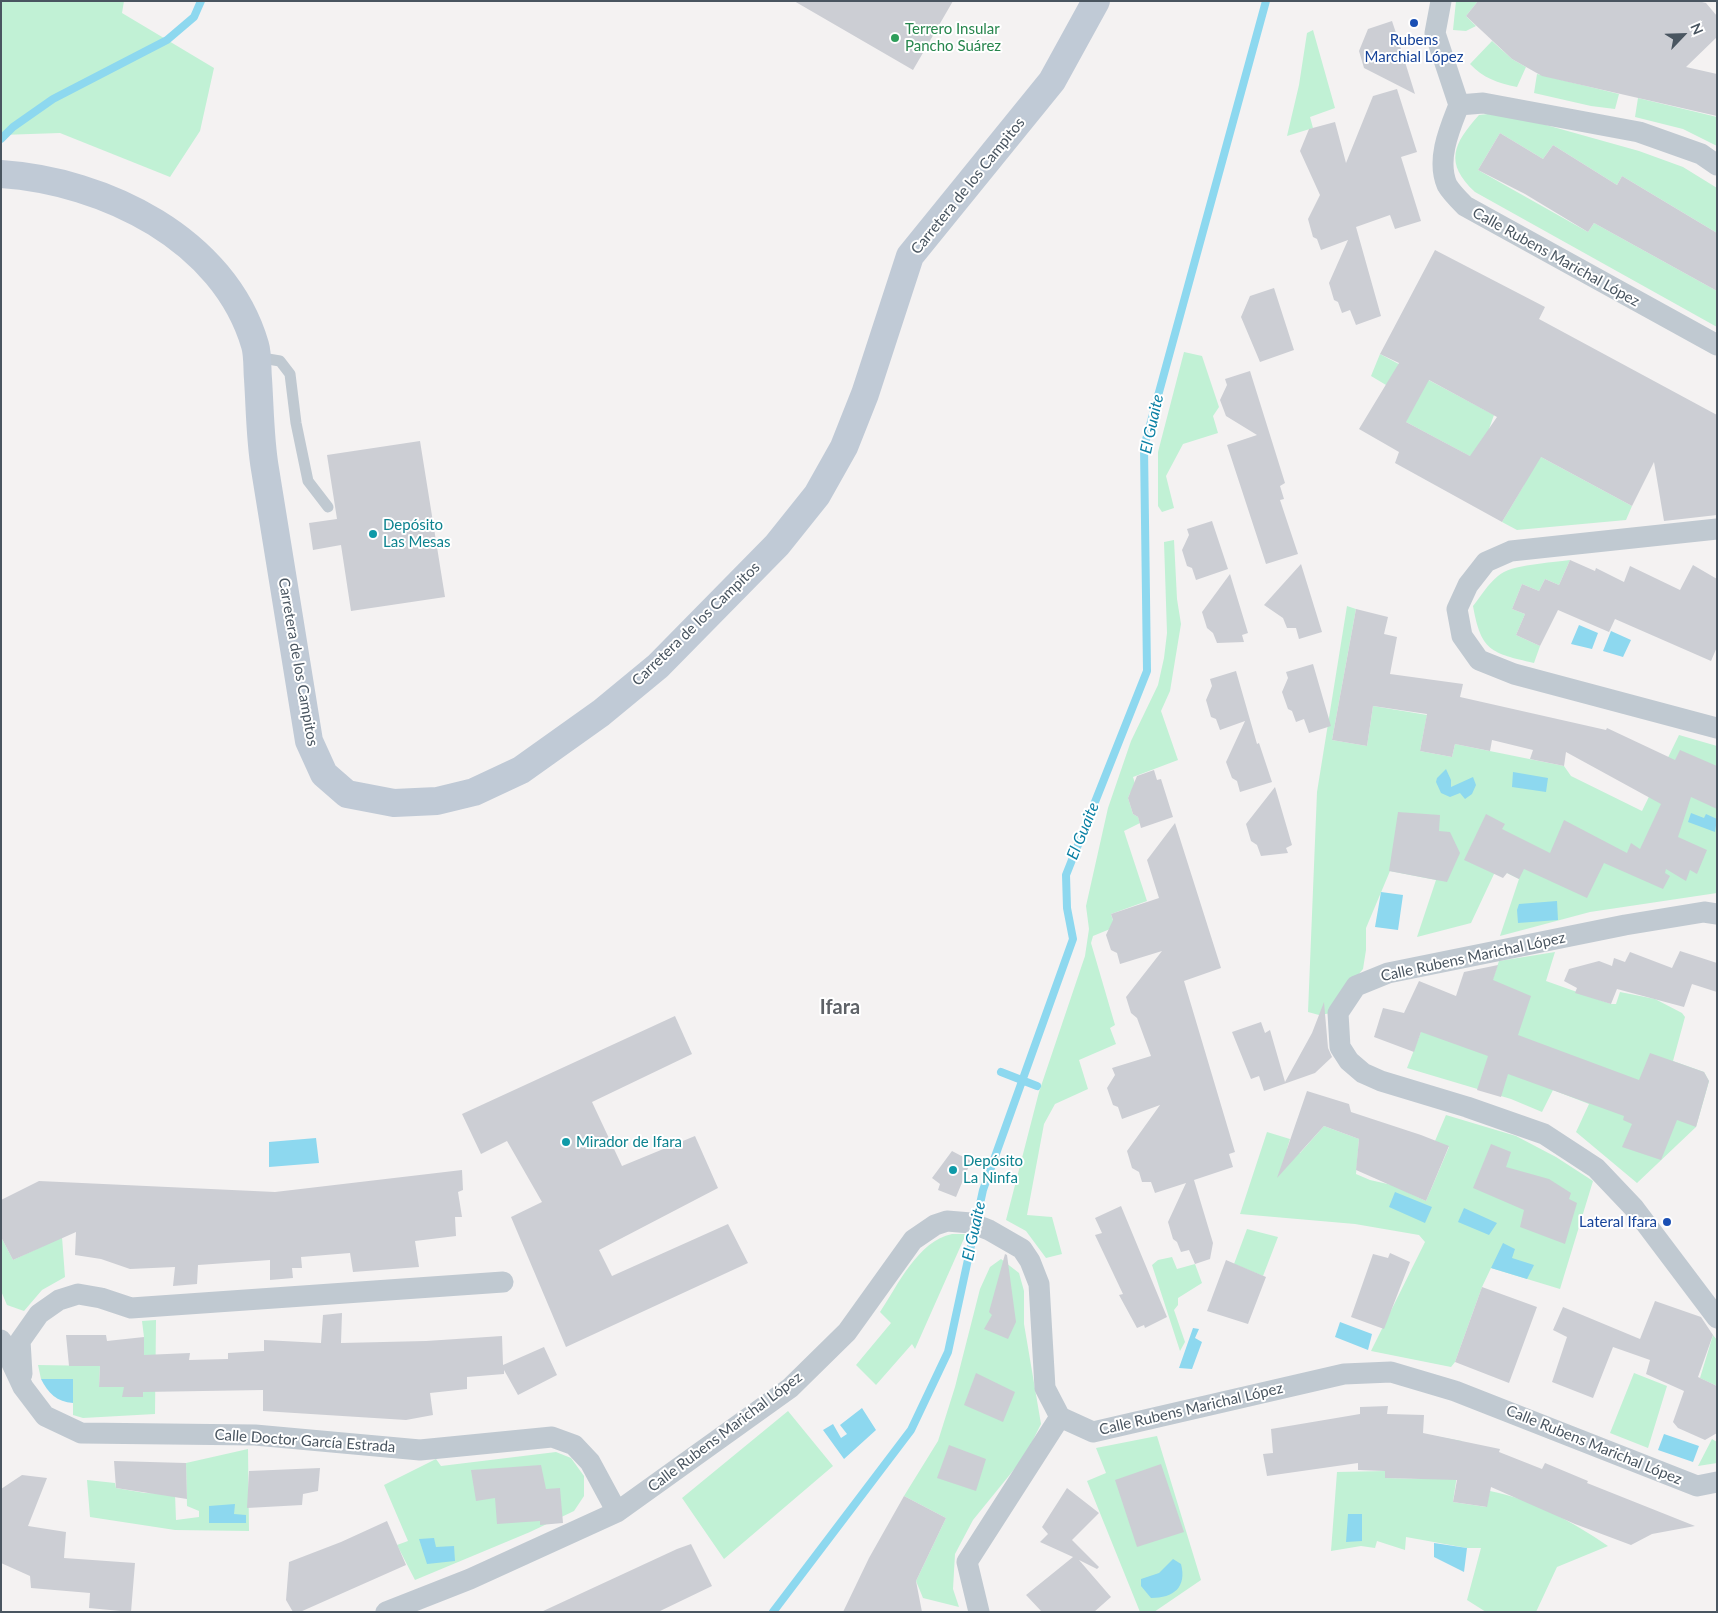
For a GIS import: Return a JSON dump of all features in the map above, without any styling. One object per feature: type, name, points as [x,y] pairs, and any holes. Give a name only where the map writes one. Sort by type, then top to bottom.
[{"type":"main road","name":"Carretera de los Campitos","points":[[1,174],[22,175],[77,187],[114,200],[163,228],[209,264],[238,303],[255,346],[264,464],[309,742],[324,774],[347,794],[394,803],[437,800],[474,792],[521,770],[601,713],[658,666],[777,545],[817,495],[844,447],[865,394],[910,256],[1052,81],[1096,1]]},
{"type":"street","points":[[1441,1],[1435,33],[1459,104],[1483,102],[1639,132],[1702,154],[1717,164]]},
{"type":"street","name":"Calle Rubens Marichal López","points":[[1459,104],[1446,136],[1444,160],[1447,184],[1465,206],[1717,345]]},
{"type":"street","points":[[1717,529],[1511,551],[1486,562],[1468,585],[1457,609],[1462,636],[1479,660],[1514,674],[1717,728]]},
{"type":"street","name":"Calle Rubens Marichal López","points":[[1717,914],[1704,912],[1625,925],[1388,973],[1356,986],[1338,1012],[1338,1030],[1340,1046],[1349,1061],[1363,1073],[1381,1081],[1467,1107],[1544,1134],[1596,1168],[1634,1208],[1717,1318]]},
{"type":"street","name":"Calle Rubens Marichal López","points":[[386,1612],[470,1579],[617,1512],[790,1388],[847,1332],[913,1240],[935,1225],[960,1221],[971,1223],[1006,1238],[1022,1249],[1030,1261],[1038,1284],[1045,1388],[1060,1417],[1093,1432],[1344,1374],[1391,1372],[1455,1391],[1697,1486],[1717,1482]]},
{"type":"street","points":[[23,1387],[20,1341],[39,1314],[59,1300],[78,1294],[100,1298],[131,1308],[503,1282]]},
{"type":"street","name":"Calle Doctor García Estrada","points":[[1,1340],[23,1387],[45,1416],[81,1433],[256,1435],[420,1450],[552,1437],[574,1445],[590,1462],[617,1512]]},
{"type":"street","points":[[979,1612],[968,1562],[1060,1417]]},
{"type":"lane","points":[[256,357],[280,361],[290,374],[296,423],[308,481],[328,507]]},
{"type":"green space","points":[[1,1],[124,1],[122,13],[214,68],[200,131],[170,177],[60,133],[1,135]]},
{"type":"green space","points":[[1456,1],[1478,1],[1466,16],[1476,26],[1466,31],[1453,30]]},
{"type":"green space","points":[[1313,30],[1335,108],[1310,117],[1313,128],[1287,136],[1299,85],[1307,33]]},
{"type":"green space","points":[[1492,41],[1512,59],[1526,67],[1517,87],[1491,79],[1480,73],[1470,64]]},
{"type":"green space","points":[[1537,74],[1619,94],[1615,109],[1591,106],[1534,93]]},
{"type":"green space","points":[[1638,98],[1717,117],[1717,146],[1683,129],[1635,117]]},
{"type":"green space","points":[[1496,113],[1514,116],[1639,151],[1683,167],[1717,188],[1717,233],[1622,176],[1617,185],[1553,145],[1543,159],[1500,133],[1478,170],[1588,232],[1594,223],[1717,291],[1717,327],[1475,192],[1465,182],[1459,172],[1456,163],[1458,144],[1479,115]]},
{"type":"green space","points":[[1184,352],[1202,356],[1219,407],[1213,416],[1218,433],[1183,444],[1166,476],[1174,508],[1162,512],[1158,506],[1158,452]]},
{"type":"green space","points":[[1380,354],[1494,415],[1489,429],[1632,506],[1626,520],[1517,530],[1502,522],[1524,485],[1406,422],[1386,385],[1371,376]]},
{"type":"green space","points":[[1174,540],[1177,599],[1181,624],[1170,691],[1161,711],[1178,760],[1133,777],[1137,790],[1130,793],[1128,798],[1133,814],[1138,817],[1140,823],[1124,831],[1147,901],[1111,914],[1115,927],[1093,936],[1091,943],[1115,1025],[1110,1028],[1116,1044],[1079,1060],[1088,1089],[1055,1104],[1044,1124],[1027,1215],[1052,1217],[1062,1254],[1046,1258],[1026,1231],[1006,1220],[1039,1092],[1085,956],[1089,929],[1086,906],[1108,808],[1131,741],[1158,685],[1167,633],[1164,542]]},
{"type":"green space","points":[[1570,560],[1559,585],[1545,579],[1539,591],[1522,584],[1512,609],[1525,614],[1516,635],[1540,646],[1534,663],[1507,656],[1490,648],[1480,632],[1473,606],[1491,583],[1504,572],[1512,569]]},
{"type":"green space","points":[[1347,606],[1356,609],[1332,740],[1367,746],[1373,706],[1427,715],[1420,751],[1452,757],[1455,744],[1564,766],[1571,776],[1642,811],[1679,735],[1717,746],[1717,893],[1590,912],[1500,936],[1519,879],[1507,873],[1494,874],[1471,923],[1417,937],[1436,880],[1390,871],[1366,928],[1366,950],[1363,969],[1348,987],[1332,1013],[1319,1015],[1308,1012],[1317,792]]},
{"type":"green space","points":[[1555,952],[1546,981],[1611,1004],[1616,1004],[1620,992],[1655,999],[1682,1013],[1685,1017],[1673,1061],[1704,1072],[1709,1081],[1696,1127],[1637,1183],[1576,1132],[1589,1104],[1553,1090],[1542,1112],[1511,1099],[1407,1068],[1421,1032],[1486,999],[1499,961]]},
{"type":"green space","points":[[1446,1115],[1516,1136],[1556,1157],[1593,1181],[1560,1289],[1491,1268],[1482,1287],[1455,1362],[1451,1367],[1371,1351],[1425,1242],[1419,1235],[1355,1224],[1240,1214],[1267,1132],[1290,1139],[1287,1149],[1300,1153],[1324,1126],[1359,1139],[1356,1174],[1370,1180],[1392,1185],[1426,1201],[1449,1147],[1435,1141]]},
{"type":"green space","points":[[1247,1229],[1278,1237],[1263,1276],[1234,1264]]},
{"type":"green space","points":[[952,1234],[966,1234],[915,1349],[912,1344],[876,1385],[856,1365],[891,1323],[880,1312],[902,1277],[919,1255],[940,1238]]},
{"type":"green space","points":[[1,1237],[13,1260],[62,1237],[65,1277],[42,1290],[24,1311],[7,1305],[1,1291]]},
{"type":"green space","points":[[1172,1257],[1177,1269],[1195,1264],[1202,1283],[1178,1298],[1178,1305],[1174,1310],[1185,1342],[1180,1351],[1152,1265],[1158,1260]]},
{"type":"green space","points":[[1001,1259],[1019,1273],[1024,1291],[1024,1324],[1041,1424],[1025,1456],[973,1520],[955,1554],[953,1589],[959,1607],[923,1598],[916,1581],[946,1518],[904,1496],[938,1441],[955,1387],[980,1289],[990,1267]]},
{"type":"green space","points":[[156,1320],[155,1414],[83,1418],[73,1415],[73,1379],[41,1379],[38,1365],[100,1366],[99,1387],[124,1387],[143,1397],[144,1337],[142,1321]]},
{"type":"green space","points":[[1713,1335],[1717,1340],[1717,1386],[1700,1378]]},
{"type":"green space","points":[[1634,1373],[1667,1386],[1648,1448],[1610,1433]]},
{"type":"green space","points":[[788,1411],[833,1466],[724,1559],[682,1498]]},
{"type":"green space","points":[[1423,1434],[1462,1441],[1453,1502],[1486,1507],[1490,1491],[1506,1495],[1552,1512],[1608,1546],[1557,1567],[1536,1612],[1486,1612],[1467,1600],[1481,1548],[1467,1548],[1406,1537],[1405,1550],[1377,1541],[1375,1548],[1361,1546],[1331,1551],[1337,1472],[1385,1471],[1385,1478],[1421,1479]]},
{"type":"green space","points":[[1157,1436],[1201,1580],[1154,1612],[1140,1612],[1087,1481],[1106,1473],[1096,1448]]},
{"type":"green space","points":[[1712,1439],[1717,1442],[1717,1463],[1698,1466]]},
{"type":"green space","points":[[248,1449],[249,1531],[175,1530],[90,1517],[87,1480],[115,1483],[116,1488],[145,1493],[175,1494],[176,1520],[199,1517],[199,1511],[187,1506],[186,1463]]},
{"type":"green space","points":[[556,1452],[571,1458],[584,1476],[584,1496],[574,1511],[530,1532],[415,1580],[397,1545],[408,1541],[384,1485],[436,1459],[441,1466]]},
{"type":"water","points":[[1579,625],[1598,633],[1592,649],[1571,644]]},
{"type":"water","points":[[1611,631],[1631,640],[1623,657],[1603,651]]},
{"type":"water","points":[[1446,769],[1451,780],[1451,787],[1473,777],[1476,785],[1472,794],[1465,799],[1460,793],[1450,797],[1441,793],[1436,782],[1437,778]]},
{"type":"water","points":[[1513,772],[1548,778],[1546,792],[1512,787]]},
{"type":"water","points":[[1691,813],[1704,818],[1706,814],[1717,819],[1715,832],[1688,822]]},
{"type":"water","points":[[1381,892],[1403,895],[1398,930],[1375,927]]},
{"type":"water","points":[[1557,901],[1558,920],[1518,923],[1517,910],[1519,904]]},
{"type":"water","points":[[316,1138],[319,1163],[269,1167],[269,1142]]},
{"type":"water","points":[[1395,1192],[1432,1207],[1425,1223],[1389,1207]]},
{"type":"water","points":[[1464,1208],[1497,1223],[1489,1235],[1458,1222]]},
{"type":"water","points":[[1503,1243],[1515,1249],[1512,1258],[1534,1265],[1527,1279],[1491,1268]]},
{"type":"water","points":[[1340,1322],[1372,1334],[1368,1350],[1335,1337]]},
{"type":"water","points":[[1193,1328],[1199,1329],[1195,1338],[1202,1342],[1192,1369],[1179,1368]]},
{"type":"water","points":[[41,1379],[73,1379],[73,1403],[62,1401],[54,1396]]},
{"type":"water","points":[[862,1408],[876,1430],[844,1459],[823,1430],[833,1424],[841,1438],[847,1434],[840,1425]]},
{"type":"water","points":[[1664,1434],[1699,1446],[1693,1462],[1658,1450]]},
{"type":"water","points":[[235,1504],[234,1514],[246,1515],[246,1523],[209,1523],[209,1506]]},
{"type":"water","points":[[1348,1514],[1362,1514],[1362,1541],[1346,1542]]},
{"type":"water","points":[[434,1538],[436,1547],[454,1546],[455,1561],[427,1564],[419,1539]]},
{"type":"water","points":[[1434,1543],[1467,1548],[1464,1572],[1434,1557]]},
{"type":"water","points":[[1173,1559],[1181,1564],[1182,1579],[1180,1585],[1177,1590],[1166,1596],[1151,1598],[1141,1586],[1141,1579],[1159,1573]]},
{"type":"building","name":"Terrero Insular Pancho Suárez","points":[[794,1],[953,1],[913,70]]},
{"type":"building","points":[[1478,1],[1698,1],[1706,3],[1717,16],[1717,37],[1686,67],[1717,74],[1717,116],[1542,76],[1512,59],[1466,16]]},
{"type":"building","points":[[1392,21],[1415,94],[1364,68],[1359,51],[1368,29]]},
{"type":"building","points":[[1397,89],[1417,152],[1401,157],[1421,221],[1395,229],[1390,215],[1356,227],[1381,316],[1356,325],[1350,310],[1342,313],[1338,302],[1334,300],[1329,283],[1348,240],[1321,250],[1317,239],[1313,237],[1308,219],[1320,195],[1300,151],[1309,129],[1335,122],[1346,163],[1373,96]]},
{"type":"building","points":[[1500,133],[1543,159],[1553,145],[1617,185],[1622,176],[1717,233],[1717,291],[1594,223],[1588,232],[1525,194],[1478,170]]},
{"type":"building","points":[[1435,250],[1545,307],[1539,319],[1717,415],[1717,515],[1664,521],[1654,462],[1632,506],[1541,457],[1502,522],[1395,463],[1399,452],[1359,429],[1399,363],[1380,354]],"holes":[[[1429,380],[1497,417],[1470,456],[1406,422]]]},
{"type":"building","points":[[1274,288],[1294,350],[1260,362],[1241,317],[1250,296]]},
{"type":"building","points":[[1250,371],[1285,483],[1280,486],[1284,499],[1280,500],[1298,554],[1266,564],[1227,445],[1257,435],[1226,416],[1220,400],[1227,385],[1225,379]]},
{"type":"building","name":"Depósito Las Mesas","points":[[420,441],[445,597],[351,611],[341,545],[313,550],[309,523],[337,519],[327,455]]},
{"type":"building","points":[[1212,521],[1228,569],[1196,580],[1192,568],[1187,566],[1182,550],[1189,535],[1187,529]]},
{"type":"building","points":[[1570,560],[1595,571],[1596,568],[1624,582],[1630,566],[1680,590],[1693,565],[1717,579],[1717,647],[1711,661],[1615,619],[1609,632],[1558,610],[1540,646],[1516,635],[1525,614],[1512,609],[1522,584],[1539,591],[1545,579],[1559,585]]},
{"type":"building","points":[[1301,564],[1322,632],[1299,639],[1296,628],[1287,628],[1283,618],[1264,605]]},
{"type":"building","points":[[1230,574],[1248,633],[1242,635],[1244,642],[1217,643],[1213,633],[1207,628],[1202,612]]},
{"type":"building","points":[[1356,609],[1388,617],[1384,634],[1397,637],[1390,674],[1463,684],[1460,697],[1606,730],[1607,728],[1675,760],[1680,750],[1717,766],[1717,809],[1691,797],[1678,837],[1707,850],[1697,874],[1690,870],[1686,881],[1666,869],[1665,873],[1670,876],[1663,889],[1604,863],[1587,898],[1524,869],[1519,879],[1507,873],[1503,878],[1464,860],[1486,814],[1505,824],[1502,829],[1550,853],[1564,820],[1627,853],[1631,843],[1640,849],[1661,804],[1566,752],[1564,766],[1530,759],[1533,750],[1492,740],[1490,751],[1455,744],[1452,757],[1420,751],[1427,714],[1373,706],[1367,746],[1332,740]]},
{"type":"building","points":[[1313,664],[1331,726],[1309,733],[1304,719],[1296,722],[1292,711],[1288,709],[1282,692],[1288,678],[1286,672]]},
{"type":"building","points":[[1236,671],[1257,744],[1259,743],[1272,782],[1240,792],[1237,781],[1232,778],[1226,762],[1245,721],[1220,730],[1216,719],[1211,717],[1206,700],[1212,686],[1210,679]]},
{"type":"building","points":[[1154,770],[1157,780],[1161,779],[1173,817],[1141,828],[1138,817],[1133,814],[1128,798],[1137,776]]},
{"type":"building","points":[[1275,787],[1292,845],[1286,848],[1288,853],[1261,856],[1257,845],[1251,841],[1246,824]]},
{"type":"building","points":[[1398,812],[1440,815],[1439,831],[1450,832],[1460,853],[1447,882],[1389,871]]},
{"type":"building","points":[[1175,823],[1221,968],[1184,981],[1235,1152],[1229,1154],[1233,1167],[1194,1180],[1213,1243],[1210,1259],[1195,1264],[1189,1250],[1181,1252],[1177,1242],[1173,1239],[1168,1222],[1186,1183],[1155,1193],[1151,1182],[1142,1182],[1139,1172],[1132,1168],[1127,1151],[1160,1105],[1122,1119],[1118,1107],[1113,1105],[1107,1088],[1115,1075],[1112,1068],[1151,1056],[1137,1018],[1131,1013],[1126,997],[1162,951],[1120,964],[1117,953],[1111,950],[1106,935],[1113,920],[1111,914],[1159,898],[1147,860]]},
{"type":"building","points":[[1680,951],[1717,963],[1717,992],[1692,984],[1684,1007],[1617,989],[1611,1004],[1575,993],[1577,988],[1564,981],[1569,969],[1599,961],[1612,966],[1614,958],[1625,962],[1630,952],[1672,968]]},
{"type":"building","points":[[1498,965],[1493,980],[1531,996],[1518,1035],[1639,1080],[1650,1053],[1704,1072],[1709,1081],[1696,1127],[1677,1120],[1661,1160],[1622,1147],[1632,1124],[1623,1120],[1624,1116],[1508,1074],[1501,1097],[1477,1090],[1488,1056],[1421,1032],[1414,1052],[1374,1037],[1383,1008],[1404,1013],[1419,981],[1456,996],[1464,972]]},
{"type":"building","points":[[1324,1002],[1328,1048],[1332,1057],[1315,1073],[1264,1091],[1259,1076],[1251,1079],[1232,1032],[1261,1022],[1265,1033],[1270,1030],[1285,1082],[1312,1033]]},
{"type":"building","name":"Mirador de Ifara","points":[[675,1016],[692,1054],[592,1102],[622,1166],[695,1136],[718,1188],[599,1250],[612,1276],[728,1224],[748,1263],[566,1347],[511,1217],[542,1202],[507,1141],[481,1154],[462,1114]]},
{"type":"building","points":[[1307,1091],[1349,1104],[1351,1112],[1449,1146],[1426,1201],[1356,1170],[1359,1139],[1324,1126],[1277,1178]]},
{"type":"building","points":[[1491,1144],[1511,1152],[1506,1167],[1549,1179],[1571,1193],[1569,1199],[1577,1203],[1565,1244],[1520,1227],[1524,1210],[1473,1188]]},
{"type":"building","name":"Depósito La Ninfa","points":[[952,1151],[971,1161],[956,1197],[938,1190],[940,1184],[932,1178]]},
{"type":"building","points":[[462,1170],[463,1190],[458,1192],[462,1217],[455,1217],[456,1236],[415,1241],[419,1267],[353,1272],[350,1253],[301,1257],[302,1268],[292,1268],[293,1278],[270,1280],[270,1260],[198,1265],[197,1284],[173,1286],[175,1267],[130,1269],[101,1259],[75,1255],[76,1232],[13,1260],[1,1237],[1,1200],[39,1181],[275,1192]]},
{"type":"building","points":[[1121,1206],[1167,1317],[1145,1328],[1144,1325],[1137,1328],[1119,1295],[1123,1294],[1095,1235],[1102,1233],[1095,1218]]},
{"type":"building","points":[[1390,1253],[1410,1262],[1384,1329],[1351,1317],[1373,1254],[1388,1258]]},
{"type":"building","points":[[1005,1254],[1007,1255],[1016,1322],[1008,1339],[984,1329],[992,1315],[989,1312]]},
{"type":"building","points":[[1226,1260],[1266,1277],[1248,1324],[1207,1311]]},
{"type":"building","points":[[1482,1287],[1537,1307],[1509,1383],[1455,1362]]},
{"type":"building","points":[[1655,1301],[1701,1317],[1713,1335],[1698,1377],[1717,1386],[1717,1433],[1705,1440],[1678,1428],[1673,1422],[1684,1391],[1646,1374],[1650,1360],[1613,1347],[1593,1398],[1552,1382],[1567,1337],[1553,1330],[1563,1307],[1640,1339]]},
{"type":"building","points":[[342,1313],[341,1343],[426,1341],[502,1336],[503,1365],[544,1347],[557,1375],[518,1395],[504,1370],[504,1374],[467,1377],[467,1389],[430,1393],[433,1415],[406,1420],[263,1411],[263,1390],[143,1392],[143,1397],[122,1397],[124,1387],[99,1387],[100,1366],[69,1366],[66,1335],[106,1335],[107,1341],[144,1337],[144,1355],[190,1353],[189,1360],[228,1359],[228,1353],[264,1351],[264,1340],[321,1343],[323,1315]]},
{"type":"building","points":[[976,1373],[1015,1392],[1003,1422],[964,1405]]},
{"type":"building","points":[[1388,1406],[1387,1414],[1424,1415],[1423,1433],[1500,1449],[1499,1452],[1542,1469],[1545,1463],[1588,1481],[1587,1483],[1695,1526],[1652,1534],[1631,1545],[1575,1524],[1491,1487],[1487,1507],[1453,1502],[1457,1480],[1385,1478],[1385,1471],[1358,1470],[1358,1463],[1267,1476],[1263,1454],[1273,1453],[1271,1429],[1360,1414],[1360,1407]]},
{"type":"building","points":[[949,1445],[986,1459],[976,1491],[937,1478]]},
{"type":"building","points":[[114,1461],[186,1463],[187,1499],[116,1488]]},
{"type":"building","points":[[1161,1464],[1184,1532],[1137,1547],[1115,1480]]},
{"type":"building","points":[[541,1465],[546,1489],[560,1488],[563,1523],[540,1525],[540,1521],[497,1524],[495,1498],[476,1501],[471,1470]]},
{"type":"building","points":[[320,1468],[318,1491],[303,1494],[302,1505],[247,1508],[249,1471]]},
{"type":"building","points":[[22,1475],[47,1478],[28,1526],[66,1532],[64,1558],[135,1563],[131,1612],[89,1608],[90,1593],[31,1588],[30,1576],[1,1563],[1,1489]]},
{"type":"building","points":[[1067,1488],[1099,1513],[1072,1540],[1099,1567],[1097,1569],[1079,1560],[1111,1597],[1094,1612],[1042,1612],[1026,1595],[1073,1557],[1040,1542],[1048,1534],[1042,1527]]},
{"type":"building","points":[[904,1496],[946,1518],[916,1581],[922,1612],[843,1612],[869,1558]]},
{"type":"building","points":[[387,1521],[406,1565],[300,1612],[293,1612],[286,1600],[289,1562],[341,1542]]},
{"type":"building","points":[[691,1544],[712,1586],[658,1612],[541,1612],[677,1549]]},
{"type":"waterway","points":[[1,139],[13,127],[53,99],[167,40],[194,17],[201,1]]},
{"type":"waterway","name":"El Guaite","points":[[773,1612],[911,1430],[948,1352],[983,1190],[1073,939],[1067,908],[1066,875],[1147,671],[1144,447],[1266,1]]},
{"type":"waterway","name":"El Guaite","points":[[1001,1072],[1037,1086]]},
{"type":"place","name":"Rubens Marchial López","points":[[1414,23]]},
{"type":"place","name":"Terrero Insular Pancho Suárez","points":[[895,38]]},
{"type":"place","name":"Depósito Las Mesas","points":[[373,534]]},
{"type":"place","name":"Mirador de Ifara","points":[[566,1142]]},
{"type":"place","name":"Depósito La Ninfa","points":[[953,1170]]},
{"type":"place","name":"Lateral Ifara","points":[[1667,1222]]},
{"type":"district","name":"Ifara","points":[[840,1008]]}]
